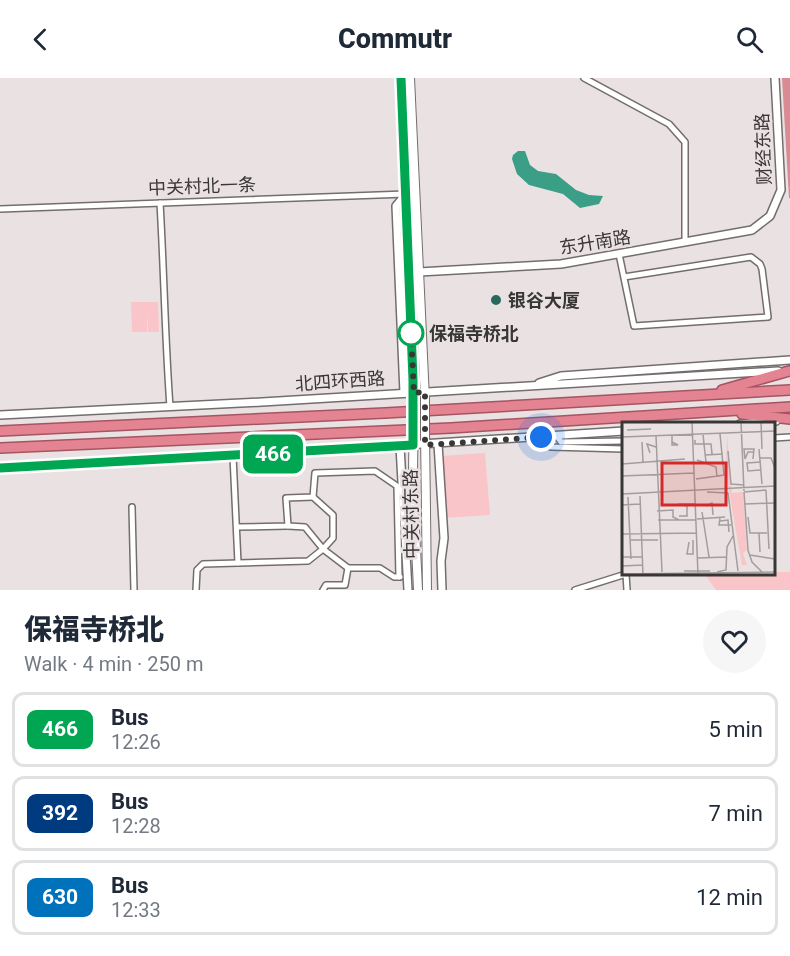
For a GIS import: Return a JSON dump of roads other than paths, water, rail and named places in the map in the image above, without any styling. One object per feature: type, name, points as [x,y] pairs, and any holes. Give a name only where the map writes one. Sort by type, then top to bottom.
[{"type":"highway","points":[[705,395],[789,370]]},
{"type":"highway","name":"北四环西路","points":[[0,431],[790,390]]},
{"type":"highway","points":[[0,448],[441,428],[790,407]]},
{"type":"highway","points":[[716,412],[790,420]]},
{"type":"main road","name":"中关村东路","points":[[400,78],[414,396],[412,459],[418,590]]},
{"type":"main road","name":"中关村东路","points":[[411,78],[425,395],[427,590]]},
{"type":"street","points":[[584,78],[669,124],[685,142],[686,243]]},
{"type":"street","name":"财经东路","points":[[770,216],[781,190],[775,78]]},
{"type":"street","name":"中关村北一条","points":[[0,209],[406,194]]},
{"type":"street","name":"中关村东路","points":[[404,393],[396,206],[406,194]]},
{"type":"street","points":[[160,203],[170,407]]},
{"type":"street","name":"东升南路","points":[[418,272],[561,264],[752,230],[770,216]]},
{"type":"street","points":[[619,254],[634,326],[768,317],[762,269],[760,264],[751,257],[624,277]]},
{"type":"street","points":[[528,387],[561,376],[790,360]]},
{"type":"street","name":"北四环西路","points":[[0,415],[404,393],[414,396],[789,370]]},
{"type":"street","points":[[757,422],[790,420]]},
{"type":"street","points":[[0,468],[425,445],[622,431]]},
{"type":"street","points":[[556,435],[561,442],[622,441]]},
{"type":"street","points":[[775,438],[790,437]]},
{"type":"street","points":[[526,438],[551,447],[622,449]]},
{"type":"street","name":"中关村东路","points":[[438,444],[444,538],[441,561],[442,590]]},
{"type":"street","name":"中关村东路","points":[[400,446],[408,590]]},
{"type":"street","points":[[233,456],[238,563]]},
{"type":"street","points":[[313,497],[315,473],[375,471],[397,486],[399,577]]},
{"type":"street","points":[[196,590],[196,574],[199,566],[308,561],[333,537],[333,515],[313,497],[286,498],[288,526]]},
{"type":"street","points":[[132,507],[134,590]]},
{"type":"street","points":[[237,527],[305,527],[323,549],[348,568],[380,568],[394,576],[408,577]]},
{"type":"street","points":[[323,590],[326,585],[345,585],[348,568]]},
{"type":"street","points":[[575,590],[623,575]]},
{"type":"street","points":[[626,575],[627,590]]},
{"type":"place","name":"银谷大厦","points":[[496,300]]},
{"type":"place","name":"保福寺桥北","points":[[411,333]]}]
